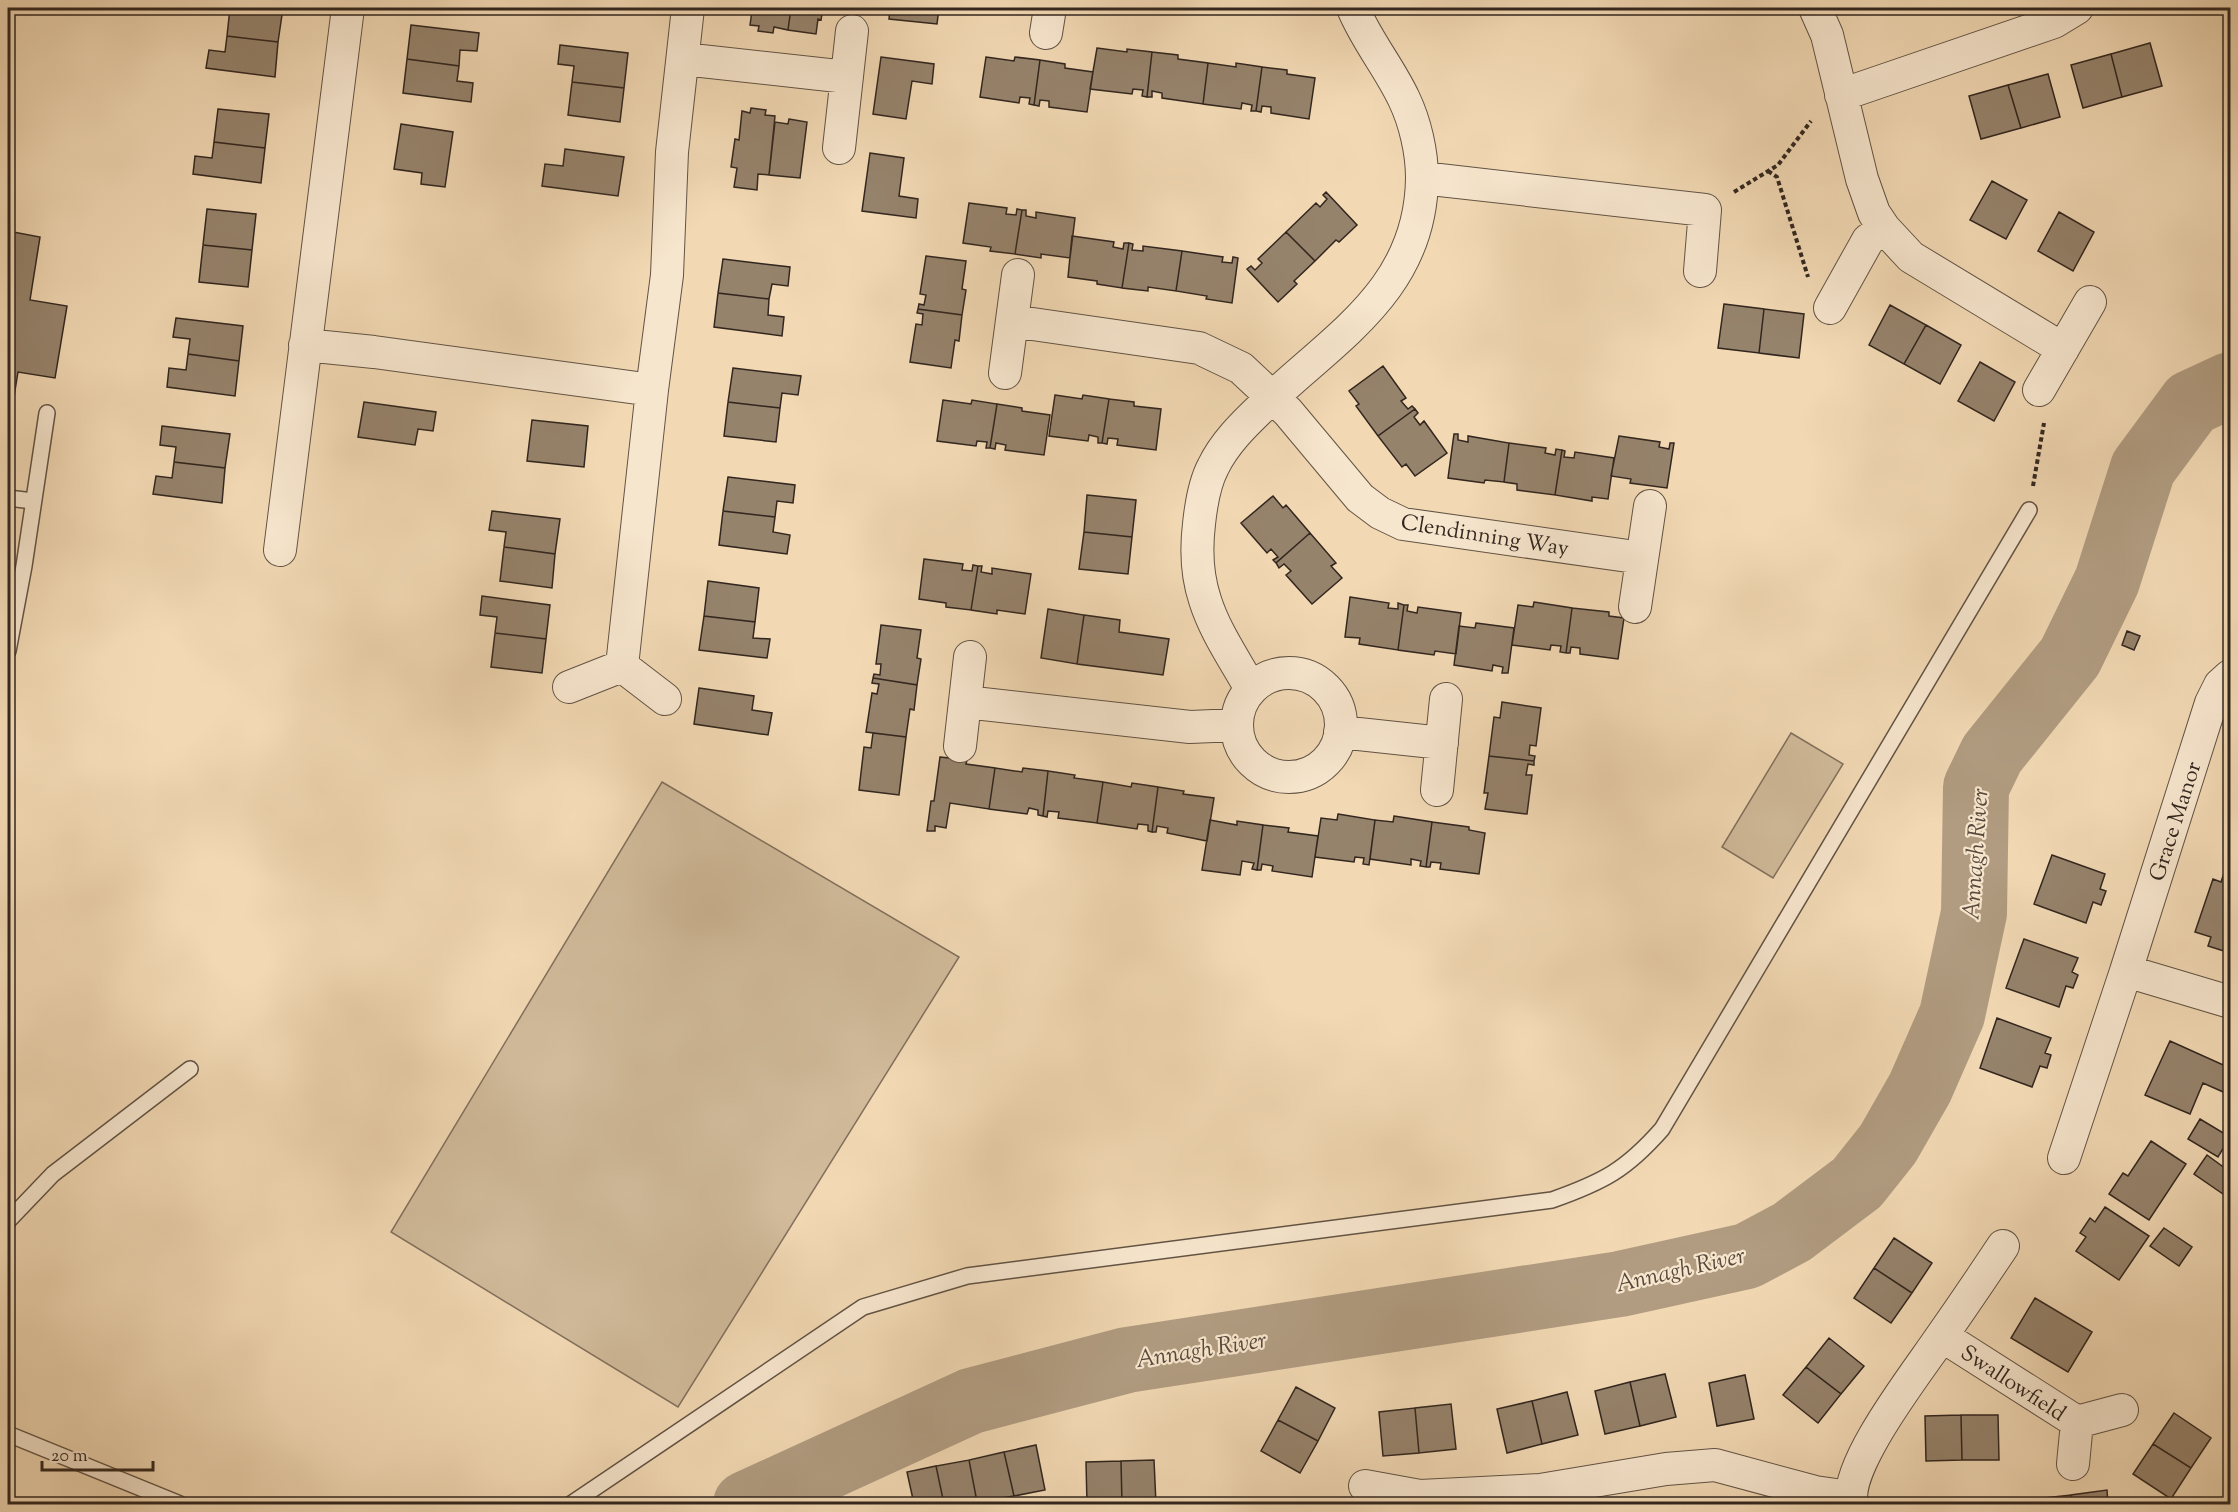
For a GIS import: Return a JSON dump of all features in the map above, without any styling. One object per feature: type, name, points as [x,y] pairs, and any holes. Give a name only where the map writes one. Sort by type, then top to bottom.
[{"type":"street","points":[[280,550],[348,8]]},
{"type":"street","points":[[622,666],[666,275],[672,152],[688,8]]},
{"type":"street","points":[[1251,689],[1221,637],[1204,598],[1199,571],[1198,535],[1202,501],[1212,468],[1227,444],[1272,397],[1358,322],[1385,290],[1403,262],[1416,230],[1422,178],[1418,141],[1404,98],[1362,30],[1353,8]]},
{"type":"street","points":[[1815,8],[1827,35],[1862,179],[1874,213],[1884,228],[1911,257],[2063,349]]},
{"type":"street","points":[[1841,94],[2054,22],[2077,8]]},
{"type":"street","points":[[839,148],[852,31]]},
{"type":"street","points":[[682,59],[847,77]]},
{"type":"street","points":[[1422,178],[1705,210],[1700,271]]},
{"type":"street","points":[[1830,308],[1868,240],[1884,228]]},
{"type":"street","points":[[1005,373],[1018,275]]},
{"type":"street","points":[[2039,390],[2090,302]]},
{"type":"street","name":"Clendinning Way","points":[[1012,321],[1199,348],[1241,368],[1288,412],[1360,498],[1380,513],[1403,524],[1642,558]]},
{"type":"street","points":[[305,345],[374,352],[652,390]]},
{"type":"street","points":[[1635,607],[1650,506]]},
{"type":"street","points":[[960,746],[970,657]]},
{"type":"street","points":[[569,687],[622,666]]},
{"type":"street","points":[[622,666],[665,699]]},
{"type":"street","points":[[1280,674],[1296,674],[1312,678],[1325,688],[1335,701],[1340,716],[1340,732],[1335,749],[1325,763],[1310,772],[1294,777],[1276,776],[1260,769],[1248,758],[1239,742],[1237,725],[1238,712],[1251,689],[1264,679],[1280,674]]},
{"type":"street","name":"Grace Manor","points":[[2064,1158],[2127,971],[2211,703],[2220,686],[2230,676]]},
{"type":"street","points":[[1437,790],[1446,699]]},
{"type":"street","points":[[965,702],[1190,727],[1237,725]]},
{"type":"street","points":[[1340,732],[1442,743]]},
{"type":"street","points":[[2127,971],[2230,1002]]},
{"type":"street","name":"Swallowfield","points":[[1365,1486],[1420,1500],[1540,1490],[1666,1468],[1715,1465],[1851,1501],[1858,1470],[1883,1420],[2003,1246]]},
{"type":"street","name":"Swallowfield","points":[[1942,1336],[2077,1422],[2122,1410]]},
{"type":"street","points":[[2073,1464],[2077,1422]]},
{"type":"lane","points":[[8,651],[24,566],[47,413]]},
{"type":"lane","points":[[8,498],[33,501]]},
{"type":"lane","points":[[571,1504],[863,1307],[967,1276],[1552,1200],[1586,1188],[1612,1175],[1640,1154],[1662,1129],[2029,510]]},
{"type":"lane","points":[[8,1221],[52,1174],[190,1069]]},
{"type":"lane","points":[[8,1434],[180,1504]]},
{"type":"path","points":[[1705,210],[1778,165],[1817,113],[1841,94]]},
{"type":"path","points":[[1767,171],[1777,177],[1814,299],[1830,308]]},
{"type":"path","points":[[2029,510],[2049,398],[2039,390]]},
{"type":"shaded area","points":[[1791,733],[1843,764],[1773,878],[1722,847]]},
{"type":"shaded area","points":[[662,782],[959,957],[678,1407],[391,1232]]},
{"type":"building","points":[[230,8],[283,8],[278,42],[227,36]]},
{"type":"building","points":[[586,8],[638,8],[637,14]]},
{"type":"building","points":[[748,8],[791,8],[788,30],[774,27],[773,33],[758,31],[759,26],[750,25],[752,11],[747,11]]},
{"type":"building","points":[[791,8],[823,8],[821,20],[818,19],[816,34],[788,30]]},
{"type":"building","points":[[890,8],[939,8],[937,24],[889,19]]},
{"type":"building","points":[[411,25],[479,33],[477,51],[460,50],[459,66],[407,59]]},
{"type":"building","points":[[227,36],[278,42],[275,77],[206,68],[209,50],[225,52]]},
{"type":"building","points":[[2150,43],[2162,86],[2122,97],[2111,54]]},
{"type":"building","points":[[560,45],[628,53],[624,88],[572,82],[574,66],[558,64]]},
{"type":"building","points":[[1097,48],[1127,52],[1127,49],[1152,52],[1147,97],[1142,96],[1143,90],[1133,89],[1132,94],[1090,89]]},
{"type":"building","points":[[1152,52],[1178,55],[1178,59],[1208,63],[1203,104],[1162,98],[1162,93],[1152,91],[1152,97],[1147,97]]},
{"type":"building","points":[[2111,54],[2122,97],[2083,108],[2071,65]]},
{"type":"building","points":[[881,57],[934,64],[932,84],[912,81],[906,119],[873,114]]},
{"type":"building","points":[[986,57],[1014,61],[1015,57],[1040,60],[1034,105],[1029,104],[1030,98],[1020,97],[1019,103],[980,97]]},
{"type":"building","points":[[407,59],[459,66],[457,81],[473,83],[471,102],[403,93]]},
{"type":"building","points":[[1040,60],[1065,64],[1065,68],[1093,72],[1087,112],[1049,107],[1049,101],[1040,100],[1039,106],[1034,105]]},
{"type":"building","points":[[1208,63],[1236,67],[1236,63],[1262,67],[1256,111],[1251,111],[1252,105],[1242,103],[1241,109],[1203,104]]},
{"type":"building","points":[[1262,67],[1287,70],[1287,74],[1315,78],[1309,119],[1271,113],[1271,107],[1262,106],[1261,112],[1256,111]]},
{"type":"building","points":[[2048,74],[2060,117],[2021,128],[2008,85]]},
{"type":"building","points":[[572,82],[624,88],[620,122],[568,115]]},
{"type":"building","points":[[2008,85],[2021,128],[1981,139],[1969,96]]},
{"type":"building","points":[[751,108],[766,110],[765,115],[775,116],[769,175],[758,174],[757,190],[734,187],[737,168],[731,167],[735,139],[739,140],[742,111],[750,113]]},
{"type":"building","points":[[218,109],[269,114],[265,148],[214,142]]},
{"type":"building","points":[[789,119],[807,122],[800,178],[769,175],[775,122],[788,124]]},
{"type":"building","points":[[401,124],[453,132],[445,187],[421,184],[422,173],[394,169]]},
{"type":"building","points":[[214,142],[265,148],[261,183],[193,174],[195,156],[212,158]]},
{"type":"building","points":[[565,149],[624,157],[618,196],[542,186],[545,164],[563,166]]},
{"type":"building","points":[[870,153],[904,158],[899,196],[918,199],[916,218],[862,211]]},
{"type":"building","points":[[1992,181],[2027,200],[2006,239],[1970,220]]},
{"type":"building","points":[[1326,192],[1357,225],[1339,242],[1336,240],[1315,261],[1286,232],[1316,203],[1320,207],[1327,199],[1323,195]]},
{"type":"building","points":[[969,203],[1007,208],[1006,214],[1016,215],[1017,209],[1022,210],[1015,254],[990,251],[991,247],[963,243]]},
{"type":"building","points":[[207,209],[256,214],[252,250],[203,245]]},
{"type":"building","points":[[1022,210],[1026,210],[1026,216],[1036,218],[1036,212],[1075,218],[1070,258],[1041,254],[1041,258],[1015,254]]},
{"type":"building","points":[[2059,212],[2094,232],[2073,271],[2038,251]]},
{"type":"building","points":[[8,231],[40,237],[30,300],[67,306],[55,378],[18,372],[8,434]]},
{"type":"building","points":[[1286,232],[1315,261],[1294,281],[1297,284],[1278,302],[1247,269],[1251,266],[1255,270],[1262,263],[1258,259]]},
{"type":"building","points":[[1072,236],[1114,242],[1113,247],[1123,249],[1124,243],[1129,243],[1122,288],[1097,284],[1097,281],[1068,277]]},
{"type":"building","points":[[1129,243],[1133,244],[1132,250],[1143,251],[1143,246],[1182,251],[1176,291],[1148,287],[1148,291],[1122,288]]},
{"type":"building","points":[[203,245],[252,250],[248,287],[199,282]]},
{"type":"building","points":[[1182,251],[1223,257],[1222,262],[1232,263],[1233,257],[1238,258],[1232,303],[1176,291]]},
{"type":"building","points":[[926,256],[966,261],[962,289],[966,290],[962,315],[918,309],[919,304],[924,305],[926,295],[920,294]]},
{"type":"building","points":[[723,259],[790,267],[788,286],[772,284],[769,299],[718,293]]},
{"type":"building","points":[[718,293],[769,299],[768,315],[784,317],[782,336],[714,327]]},
{"type":"building","points":[[1724,304],[1764,309],[1759,353],[1718,348]]},
{"type":"building","points":[[1890,305],[1926,325],[1904,364],[1869,345]]},
{"type":"building","points":[[918,309],[962,315],[959,341],[955,340],[951,368],[910,362],[916,324],[922,325],[923,314],[917,313]]},
{"type":"building","points":[[1764,309],[1804,314],[1799,358],[1759,353]]},
{"type":"building","points":[[176,318],[243,326],[239,361],[188,354],[190,339],[173,337]]},
{"type":"building","points":[[1926,325],[1961,345],[1940,384],[1904,364]]},
{"type":"building","points":[[188,354],[239,361],[235,396],[167,387],[169,368],[186,370]]},
{"type":"building","points":[[1980,362],[2015,382],[1994,421],[1958,401]]},
{"type":"building","points":[[1383,366],[1406,398],[1401,401],[1408,409],[1412,406],[1415,409],[1378,436],[1356,406],[1359,404],[1349,391]]},
{"type":"building","points":[[733,368],[801,376],[798,395],[782,393],[780,408],[728,402]]},
{"type":"building","points":[[1055,395],[1082,399],[1083,395],[1109,399],[1102,443],[1098,443],[1098,437],[1089,435],[1088,441],[1049,436]]},
{"type":"building","points":[[1109,399],[1134,402],[1134,406],[1161,409],[1156,450],[1117,445],[1118,439],[1108,438],[1107,444],[1102,443]]},
{"type":"building","points":[[943,400],[971,404],[972,400],[997,404],[990,448],[986,448],[987,442],[977,441],[976,446],[937,441]]},
{"type":"building","points":[[364,402],[436,412],[433,431],[418,429],[415,445],[358,437]]},
{"type":"building","points":[[728,402],[780,408],[776,442],[724,436]]},
{"type":"building","points":[[997,404],[1050,415],[1044,455],[1005,450],[1006,445],[996,443],[995,449],[990,448]]},
{"type":"building","points":[[1415,409],[1418,413],[1414,417],[1420,425],[1424,421],[1447,453],[1415,476],[1406,464],[1402,467],[1378,436]]},
{"type":"building","points":[[532,420],[588,426],[584,467],[527,461]]},
{"type":"building","points":[[162,426],[230,434],[225,468],[174,462],[176,447],[160,445]]},
{"type":"building","points":[[1454,434],[1458,434],[1458,440],[1468,442],[1468,436],[1509,443],[1504,482],[1485,480],[1484,483],[1448,478]]},
{"type":"building","points":[[1619,436],[1660,442],[1659,447],[1669,449],[1670,443],[1674,443],[1667,488],[1630,483],[1631,479],[1611,476]]},
{"type":"building","points":[[1509,443],[1546,448],[1545,453],[1555,455],[1556,449],[1562,450],[1555,495],[1517,490],[1517,484],[1504,482]]},
{"type":"building","points":[[1562,450],[1565,451],[1564,457],[1574,458],[1575,452],[1614,458],[1608,499],[1592,497],[1592,501],[1555,495]]},
{"type":"building","points":[[174,462],[225,468],[222,503],[153,494],[156,476],[172,478]]},
{"type":"building","points":[[728,477],[795,485],[793,503],[777,501],[775,517],[723,511]]},
{"type":"building","points":[[1087,495],[1136,500],[1132,537],[1084,532]]},
{"type":"building","points":[[1273,496],[1283,508],[1286,505],[1310,533],[1276,563],[1273,560],[1278,557],[1271,549],[1267,553],[1241,523]]},
{"type":"building","points":[[492,511],[560,519],[555,554],[504,547],[506,532],[489,530]]},
{"type":"building","points":[[723,511],[775,517],[773,532],[790,535],[787,554],[719,545]]},
{"type":"building","points":[[1084,532],[1132,537],[1128,574],[1079,569]]},
{"type":"building","points":[[1310,533],[1336,563],[1331,566],[1342,578],[1312,604],[1286,575],[1291,571],[1284,564],[1279,568],[1276,563]]},
{"type":"building","points":[[504,547],[555,554],[552,588],[500,581]]},
{"type":"building","points":[[924,559],[963,564],[962,570],[972,571],[973,565],[978,566],[971,610],[946,607],[946,603],[919,599]]},
{"type":"building","points":[[978,566],[982,566],[981,572],[992,574],[992,568],[1031,574],[1025,614],[997,610],[997,614],[971,610]]},
{"type":"building","points":[[708,581],[759,588],[755,622],[704,616]]},
{"type":"building","points":[[482,596],[550,605],[546,639],[495,633],[497,617],[480,615]]},
{"type":"building","points":[[1350,597],[1389,603],[1388,608],[1398,609],[1398,603],[1404,605],[1398,650],[1359,644],[1360,638],[1345,637]]},
{"type":"building","points":[[1534,602],[1572,608],[1566,653],[1560,652],[1561,646],[1551,645],[1550,650],[1512,645],[1518,605],[1533,607]]},
{"type":"building","points":[[1404,605],[1408,605],[1407,611],[1417,613],[1418,607],[1461,613],[1456,654],[1435,651],[1434,655],[1398,650]]},
{"type":"building","points":[[1572,608],[1609,612],[1609,616],[1624,618],[1618,659],[1580,654],[1580,648],[1571,647],[1570,653],[1566,653]]},
{"type":"building","points":[[1048,609],[1084,615],[1077,664],[1041,658]]},
{"type":"building","points":[[1084,615],[1120,620],[1119,632],[1169,639],[1163,675],[1077,664]]},
{"type":"building","points":[[704,616],[755,622],[753,638],[770,639],[767,658],[699,650]]},
{"type":"building","points":[[1476,623],[1514,628],[1508,673],[1502,673],[1503,667],[1493,665],[1492,671],[1454,665],[1459,626],[1475,628]]},
{"type":"building","points":[[881,625],[921,630],[917,658],[921,659],[917,685],[873,678],[874,674],[880,675],[881,664],[876,664]]},
{"type":"building","points":[[2127,631],[2140,636],[2134,650],[2122,645]]},
{"type":"building","points":[[495,633],[546,639],[542,673],[491,667]]},
{"type":"building","points":[[873,678],[917,685],[914,710],[910,709],[906,737],[866,732],[872,693],[877,694],[879,684],[872,683]]},
{"type":"building","points":[[699,688],[754,696],[752,710],[772,713],[768,735],[694,724]]},
{"type":"building","points":[[1502,702],[1541,708],[1536,746],[1530,745],[1529,755],[1535,756],[1534,761],[1489,756],[1494,717],[1500,718]]},
{"type":"building","points":[[873,733],[906,737],[899,795],[859,790],[864,747],[871,748]]},
{"type":"building","points":[[1489,756],[1534,761],[1534,765],[1528,764],[1526,775],[1532,775],[1527,814],[1485,809],[1488,793],[1484,793]]},
{"type":"building","points":[[940,757],[967,760],[966,764],[995,768],[989,809],[950,803],[946,828],[935,826],[935,831],[927,831],[931,801],[934,801]]},
{"type":"building","points":[[995,768],[1022,772],[1023,768],[1048,771],[1043,816],[1038,815],[1038,810],[1029,808],[1027,814],[989,809]]},
{"type":"building","points":[[1048,771],[1103,782],[1097,823],[1058,818],[1059,812],[1048,811],[1047,817],[1043,816]]},
{"type":"building","points":[[1103,782],[1131,787],[1132,783],[1158,787],[1152,832],[1148,831],[1148,825],[1138,824],[1137,829],[1097,823]]},
{"type":"building","points":[[1158,787],[1184,791],[1183,794],[1214,798],[1207,841],[1167,833],[1168,828],[1157,826],[1156,832],[1152,832]]},
{"type":"building","points":[[1338,814],[1375,820],[1369,865],[1363,864],[1364,858],[1355,857],[1354,862],[1315,857],[1321,818],[1337,820]]},
{"type":"building","points":[[1394,816],[1432,822],[1426,867],[1420,866],[1421,861],[1411,859],[1411,865],[1370,859],[1375,820],[1393,822]]},
{"type":"building","points":[[1210,820],[1237,825],[1237,821],[1263,825],[1257,870],[1252,869],[1254,863],[1242,861],[1240,875],[1202,870]]},
{"type":"building","points":[[1432,822],[1469,827],[1469,830],[1485,833],[1479,874],[1440,869],[1441,863],[1431,862],[1430,867],[1426,867]]},
{"type":"building","points":[[1263,825],[1289,828],[1288,832],[1318,836],[1312,877],[1272,871],[1273,866],[1262,864],[1261,870],[1257,870]]},
{"type":"building","points":[[2052,855],[2105,874],[2100,889],[2106,891],[2101,905],[2093,902],[2086,923],[2034,904]]},
{"type":"building","points":[[2230,865],[2230,944],[2227,943],[2224,951],[2208,946],[2211,937],[2195,932],[2213,879],[2221,882],[2226,867]]},
{"type":"building","points":[[2024,939],[2078,958],[2072,972],[2078,975],[2073,988],[2066,986],[2059,1007],[2006,988]]},
{"type":"building","points":[[1997,1018],[2051,1038],[2045,1053],[2051,1055],[2047,1068],[2040,1066],[2032,1087],[1980,1068]]},
{"type":"building","points":[[2170,1041],[2230,1068],[2230,1095],[2203,1083],[2190,1114],[2145,1095]]},
{"type":"building","points":[[2200,1119],[2230,1137],[2218,1157],[2188,1139]]},
{"type":"building","points":[[2151,1141],[2186,1164],[2149,1220],[2109,1194],[2123,1173],[2128,1176]]},
{"type":"building","points":[[2207,1155],[2230,1172],[2230,1183],[2223,1194],[2194,1174]]},
{"type":"building","points":[[2105,1207],[2149,1236],[2119,1280],[2076,1251],[2086,1237],[2080,1233],[2090,1218],[2095,1222]]},
{"type":"building","points":[[2164,1228],[2192,1247],[2179,1266],[2150,1246]]},
{"type":"building","points":[[1894,1238],[1932,1263],[1912,1293],[1874,1268]]},
{"type":"building","points":[[1874,1268],[1912,1293],[1891,1323],[1854,1298]]},
{"type":"building","points":[[2035,1298],[2092,1332],[2068,1372],[2011,1338]]},
{"type":"building","points":[[1829,1338],[1864,1366],[1841,1394],[1806,1367]]},
{"type":"building","points":[[1806,1367],[1841,1394],[1818,1423],[1783,1395]]},
{"type":"building","points":[[1665,1374],[1676,1417],[1640,1426],[1630,1382]]},
{"type":"building","points":[[1745,1375],[1754,1419],[1717,1426],[1709,1383]]},
{"type":"building","points":[[1630,1382],[1640,1426],[1605,1434],[1595,1391]]},
{"type":"building","points":[[1296,1387],[1335,1408],[1318,1441],[1278,1420]]},
{"type":"building","points":[[1567,1392],[1578,1435],[1542,1444],[1532,1401]]},
{"type":"building","points":[[1532,1401],[1542,1444],[1507,1453],[1497,1409]]},
{"type":"building","points":[[1451,1404],[1456,1449],[1419,1453],[1415,1408]]},
{"type":"building","points":[[1415,1408],[1419,1453],[1383,1456],[1379,1412]]},
{"type":"building","points":[[2174,1413],[2211,1438],[2191,1468],[2153,1444]]},
{"type":"building","points":[[1961,1415],[1962,1460],[1926,1461],[1925,1416]]},
{"type":"building","points":[[1961,1415],[1998,1415],[1999,1460],[1962,1460]]},
{"type":"building","points":[[1278,1420],[1318,1441],[1300,1473],[1261,1451]]},
{"type":"building","points":[[2153,1444],[2191,1468],[2171,1499],[2133,1474]]},
{"type":"building","points":[[1036,1445],[1045,1490],[1014,1496],[1004,1452]]},
{"type":"building","points":[[1004,1452],[1014,1496],[977,1502],[969,1460]]},
{"type":"building","points":[[969,1460],[977,1502],[944,1504],[936,1466]]},
{"type":"building","points":[[1154,1460],[1156,1504],[1122,1504],[1121,1461]]},
{"type":"building","points":[[1121,1461],[1122,1504],[1087,1504],[1086,1462]]},
{"type":"building","points":[[936,1466],[944,1504],[914,1504],[907,1472]]},
{"type":"building","points":[[2107,1490],[2108,1504],[2072,1504],[2071,1495]]},
{"type":"building","points":[[2071,1495],[2072,1504],[2036,1504],[2035,1499]]},
{"type":"waterway","name":"Annagh River","points":[[746,1504],[971,1401],[1127,1360],[1620,1284],[1747,1256],[1792,1232],[1857,1183],[1888,1144],[1920,1088],[1952,1015],[1974,913],[1976,787],[1992,754],[2070,657],[2107,581],[2143,468],[2191,403],[2230,385]]}]
